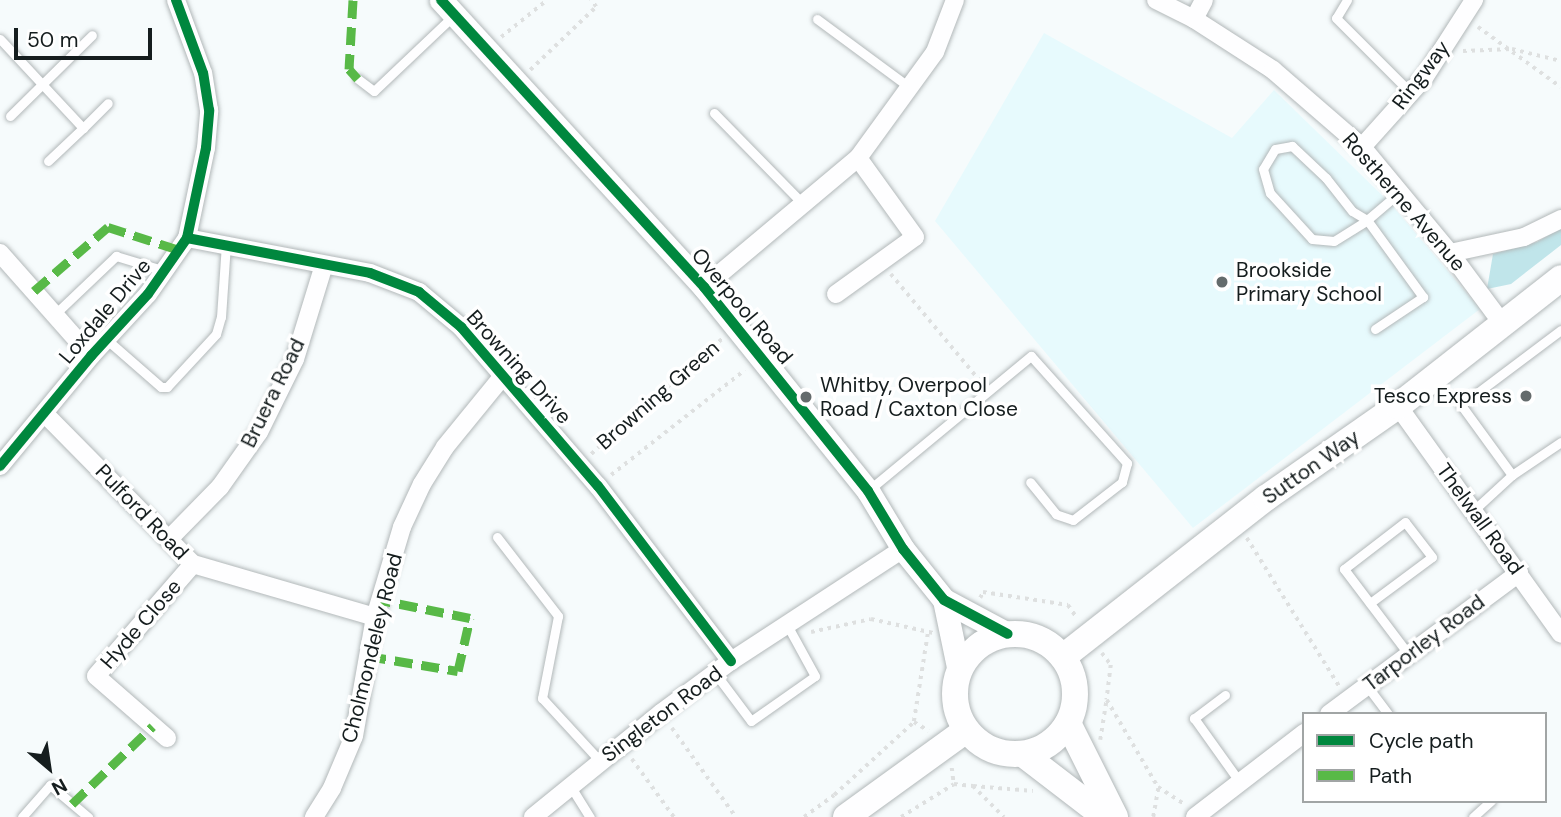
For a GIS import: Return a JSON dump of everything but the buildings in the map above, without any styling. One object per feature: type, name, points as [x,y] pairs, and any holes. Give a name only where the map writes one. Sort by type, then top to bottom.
[{"type":"main road","name":"Sutton Way","points":[[1063,657],[1236,521],[1398,406],[1561,278]]},
{"type":"main road","points":[[1008,634],[1029,635],[1048,644],[1063,657],[1072,676],[1075,697],[1068,723],[1054,740],[1023,754],[1002,753],[958,736],[954,691],[958,672],[970,654],[986,641],[1008,634]]},
{"type":"main road","points":[[1068,723],[1115,817]]},
{"type":"main road","points":[[846,817],[958,736]]},
{"type":"main road","points":[[1023,754],[1105,817]]},
{"type":"street","name":"Loxdale Drive","points":[[0,466],[46,414],[91,356],[148,294],[187,238],[206,148],[209,110],[203,73],[176,0]]},
{"type":"street","points":[[704,287],[858,158],[935,52],[956,0]]},
{"type":"street","name":"Rostherne Avenue","points":[[1156,0],[1194,19],[1273,70],[1362,147],[1450,253],[1502,323]]},
{"type":"street","points":[[1194,19],[1204,0]]},
{"type":"street","name":"Ringway","points":[[1362,147],[1410,93],[1474,0]]},
{"type":"street","name":"Overpool Road","points":[[448,7],[704,287],[868,491],[903,549],[944,600],[1008,634]]},
{"type":"street","points":[[836,295],[915,237],[858,158]]},
{"type":"street","points":[[1450,253],[1524,237],[1561,219]]},
{"type":"street","name":"Browning Drive","points":[[187,238],[370,273],[419,292],[461,327],[598,486],[731,661]]},
{"type":"street","points":[[0,253],[91,356]]},
{"type":"street","name":"Bruera Road","points":[[169,539],[220,487],[259,432],[295,359],[324,265]]},
{"type":"street","name":"Cholmondeley Road","points":[[314,817],[332,788],[354,736],[375,617],[401,527],[422,484],[445,447],[503,376]]},
{"type":"street","name":"Thelwall Road","points":[[1398,406],[1559,627]]},
{"type":"street","name":"Pulford Road","points":[[46,414],[193,564],[375,617]]},
{"type":"street","name":"Singleton Road","points":[[533,817],[621,744],[731,661],[790,630],[903,549]]},
{"type":"street","name":"Hyde Close","points":[[167,738],[96,676],[193,564]]},
{"type":"street","name":"Tarporley Road","points":[[1332,712],[1519,573]]},
{"type":"street","name":"Overpool Road","points":[[944,600],[939,632],[958,672]]},
{"type":"street","points":[[1197,815],[1302,734]]},
{"type":"lane","points":[[1347,0],[1336,18],[1410,93]]},
{"type":"lane","points":[[359,79],[374,91],[448,7]]},
{"type":"lane","points":[[817,19],[909,87]]},
{"type":"lane","points":[[9,116],[92,35]]},
{"type":"lane","points":[[0,39],[83,128]]},
{"type":"lane","points":[[48,161],[108,103]]},
{"type":"lane","points":[[714,113],[803,204]]},
{"type":"lane","points":[[1375,329],[1423,296],[1367,220],[1352,211],[1326,178],[1292,146],[1275,149],[1263,169],[1270,192],[1312,239],[1334,241],[1367,220],[1400,192]]},
{"type":"lane","points":[[106,339],[161,387],[167,387],[216,334],[221,317],[226,244]]},
{"type":"lane","points":[[54,315],[116,256],[165,271]]},
{"type":"lane","points":[[1512,475],[1461,405],[1561,330]]},
{"type":"lane","points":[[868,491],[1031,356],[1127,463],[1122,482],[1073,520],[1056,514],[1030,482]]},
{"type":"lane","points":[[1474,510],[1512,475],[1561,442]]},
{"type":"lane","points":[[1370,604],[1432,557],[1405,522],[1343,569],[1409,655]]},
{"type":"lane","points":[[497,537],[558,616],[542,698],[600,761]]},
{"type":"lane","points":[[715,673],[751,721],[815,676],[790,630]]},
{"type":"lane","points":[[1367,686],[1386,712]]},
{"type":"lane","points":[[1225,695],[1194,718],[1239,781]]},
{"type":"lane","points":[[22,817],[50,786],[88,817]]},
{"type":"lane","points":[[570,787],[590,817]]},
{"type":"lane","points":[[1473,817],[1489,803]]},
{"type":"path","points":[[486,49],[547,0]]},
{"type":"path","points":[[517,82],[596,7],[591,0]]},
{"type":"path","points":[[1463,16],[1561,87]]},
{"type":"path","points":[[1441,51],[1512,50],[1561,61]]},
{"type":"path","points":[[881,261],[988,390]]},
{"type":"path","points":[[1236,521],[1348,700]]},
{"type":"path","points":[[972,615],[983,592],[1068,605],[1111,665],[1107,700],[1158,787],[1197,815]]},
{"type":"path","points":[[790,630],[871,618],[939,632],[914,722],[804,817]]},
{"type":"path","points":[[661,713],[736,817]]},
{"type":"path","points":[[914,722],[958,736],[954,784]]},
{"type":"path","points":[[621,744],[674,817]]},
{"type":"path","points":[[901,817],[954,784],[973,786],[1004,817]]},
{"type":"path","points":[[1153,817],[1158,787]]},
{"type":"shaded area","name":"Brookside Primary School","points":[[1044,33],[1232,138],[1274,90],[1389,202],[1480,309],[1193,528],[935,221]]},
{"type":"shaded area","points":[[1561,228],[1561,245],[1511,284],[1487,289],[1493,254],[1537,242]]},
{"type":"marked path","points":[[353,0],[349,69],[358,79]]},
{"type":"marked path","points":[[34,291],[108,227],[179,250]]},
{"type":"marked path","points":[[368,656],[458,671],[470,618],[381,600]]},
{"type":"marked path","points":[[72,804],[153,726]]},
{"type":"cycle path","points":[[0,466],[91,356],[148,294],[187,238],[206,148],[209,110],[203,73],[176,0]]},
{"type":"cycle path","points":[[441,0],[704,287],[868,491],[903,549],[944,600],[1008,634]]},
{"type":"cycle path","points":[[187,238],[370,273],[419,292],[461,327],[598,486],[731,661]]},
{"type":"place","name":"Brookside Primary School","points":[[1222,282]]},
{"type":"place","name":"Tesco Express","points":[[1526,396]]},
{"type":"place","name":"Whitby, Overpool Road / Caxton Close","points":[[806,397]]}]
